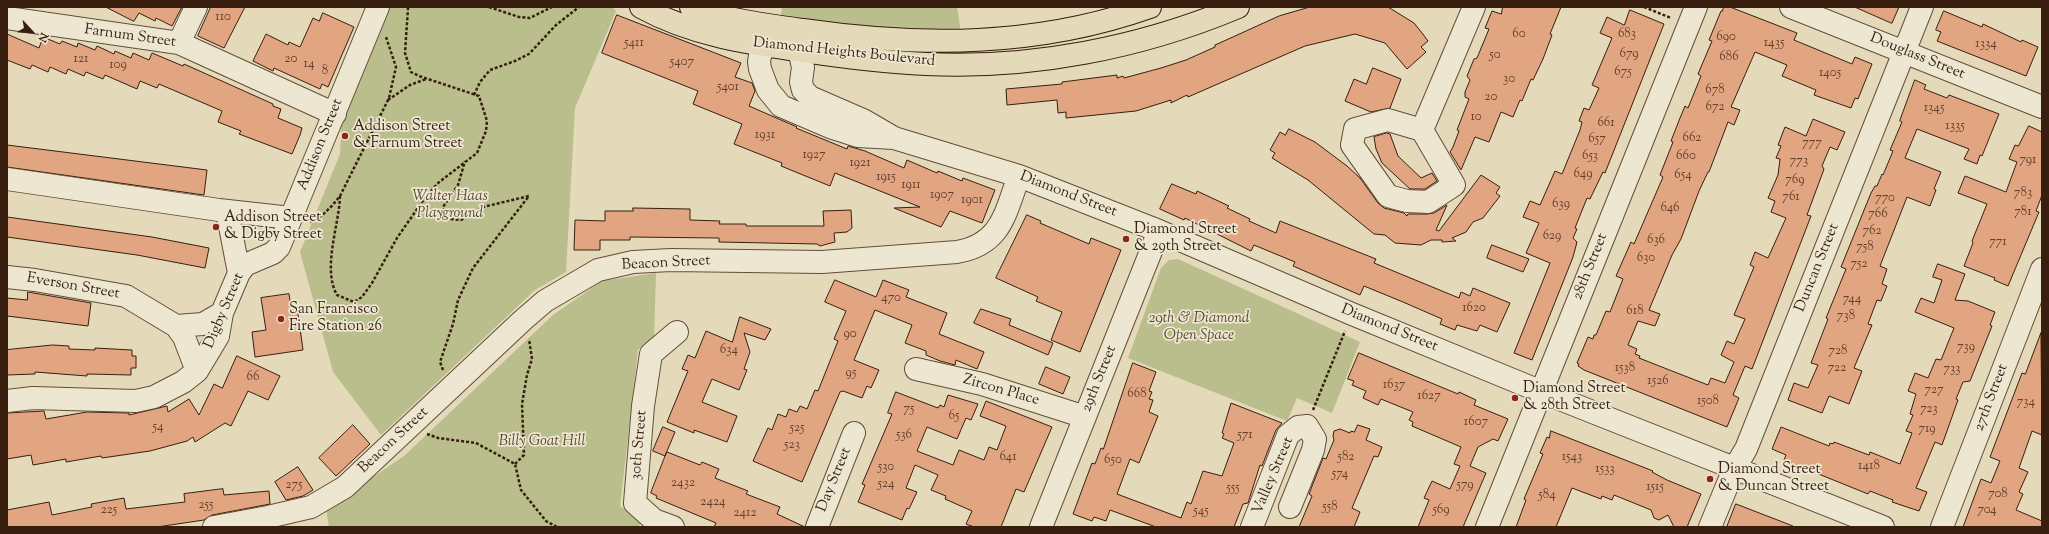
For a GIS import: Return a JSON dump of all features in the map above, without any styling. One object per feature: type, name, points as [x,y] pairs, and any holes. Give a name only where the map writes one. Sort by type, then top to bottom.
[{"type":"main road","name":"Diamond Heights Boulevard","points":[[641,7],[688,28],[733,40],[766,46],[926,64],[990,64],[1088,52],[1156,36],[1238,7]]},
{"type":"main road","name":"Diamond Heights Boulevard","points":[[691,7],[740,20],[788,28],[866,38],[926,42],[987,40],[1052,32],[1089,24],[1150,7]]},
{"type":"street","points":[[179,43],[196,7]]},
{"type":"street","name":"Addison Street","points":[[299,220],[335,114],[378,7]]},
{"type":"street","points":[[1422,130],[1474,7]]},
{"type":"street","name":"Douglass Street","points":[[1791,7],[2042,107]]},
{"type":"street","name":"Duncan Street","points":[[1710,527],[1734,469],[1746,449],[1922,7]]},
{"type":"street","name":"28th Street","points":[[1487,527],[1692,16]]},
{"type":"street","name":"Farnum Street","points":[[7,18],[179,43],[335,114]]},
{"type":"street","points":[[766,46],[788,28]]},
{"type":"street","name":"Diamond Street","points":[[788,28],[799,50],[803,67],[801,82],[803,90],[810,97],[863,120],[894,138],[1020,176],[1159,231],[1352,314],[1542,392],[1883,527]]},
{"type":"street","name":"Diamond Street","points":[[766,46],[760,55],[760,69],[768,90],[781,106],[830,127],[858,136],[894,138]]},
{"type":"street","points":[[1388,120],[1422,130],[1454,185],[1428,202],[1407,202],[1388,196],[1352,145],[1356,129],[1388,120]]},
{"type":"street","name":"Beacon Street","points":[[214,527],[268,518],[310,507],[345,487],[545,301],[598,270],[633,262],[671,260],[822,262],[972,250],[984,244],[995,234],[1002,221],[1020,176]]},
{"type":"street","points":[[7,180],[299,220]]},
{"type":"street","points":[[227,211],[240,273]]},
{"type":"street","name":"Digby Street","points":[[7,401],[33,398],[136,401],[154,397],[171,389],[197,371],[218,336],[222,313],[245,265],[273,253],[299,220]]},
{"type":"street","name":"29th Street","points":[[1042,527],[1159,231]]},
{"type":"street","name":"27th Street","points":[[1942,527],[2042,269]]},
{"type":"street","name":"Everson Street","points":[[7,277],[34,280],[126,296],[176,326],[184,337],[197,371]]},
{"type":"street","points":[[176,326],[204,324],[222,313]]},
{"type":"street","name":"30th Street","points":[[659,525],[635,503],[643,406],[651,354],[677,332]]},
{"type":"street","name":"Zircon Place","points":[[916,369],[982,384],[1085,417]]},
{"type":"street","name":"Valley Street","points":[[1252,527],[1288,435],[1298,427],[1308,426],[1315,439],[1313,450],[1290,507]]},
{"type":"street","name":"Day Street","points":[[816,527],[854,433]]},
{"type":"path","points":[[340,196],[340,211],[331,280],[337,295],[354,302],[362,296],[372,282],[397,238],[422,202],[438,183],[477,153],[486,131],[487,121],[479,96],[426,79],[411,72],[405,53],[408,8],[404,7]]},
{"type":"path","points":[[489,7],[519,17],[530,18],[552,7]]},
{"type":"path","points":[[474,95],[480,82],[490,70],[529,54],[556,25],[579,7]]},
{"type":"path","points":[[1644,7],[1692,16]]},
{"type":"path","points":[[299,220],[319,218],[340,196],[388,100],[396,67],[386,36]]},
{"type":"path","points":[[388,100],[410,85],[426,79]]},
{"type":"path","points":[[450,389],[440,362],[453,324],[458,300],[473,268],[529,196],[483,207],[461,220],[451,219],[444,216],[443,207],[458,184],[465,161]]},
{"type":"path","points":[[1308,426],[1314,405],[1352,314]]},
{"type":"path","points":[[523,320],[529,338],[532,359],[522,404],[524,454],[516,464],[521,490],[546,521],[556,527]]},
{"type":"path","points":[[410,428],[438,438],[476,443],[516,464]]},
{"type":"green space","name":"Walter Haas Playground","points":[[387,7],[612,7],[616,11],[575,108],[566,272],[535,290],[381,435],[333,372],[300,252],[340,154],[342,115]]},
{"type":"green space","points":[[782,7],[957,7],[961,32],[844,28],[781,17]]},
{"type":"green space","name":"29th & Diamond Open Space","points":[[1178,259],[1360,342],[1332,413],[1297,398],[1287,421],[1128,358],[1161,268],[1169,260]]},
{"type":"green space","name":"Billy Goat Hill","points":[[656,273],[654,339],[638,350],[620,506],[641,521],[639,527],[329,527],[326,509],[404,456],[553,315],[602,281]]},
{"type":"building","points":[[106,7],[182,7],[172,26],[156,18],[155,21],[139,13],[134,21]]},
{"type":"building","points":[[211,7],[245,7],[224,48],[198,36]]},
{"type":"building","points":[[1310,7],[1388,7],[1414,23],[1428,41],[1421,47],[1426,52],[1407,69],[1385,43],[1355,34],[1305,46],[1188,97],[1187,95],[1171,103],[1171,100],[1136,111],[1066,118],[1066,112],[1058,113],[1057,100],[1007,105],[1006,89],[1062,84],[1062,82],[1117,75],[1117,78],[1123,76],[1124,78],[1186,60],[1279,16]]},
{"type":"building","points":[[1503,7],[1561,7],[1550,34],[1552,35],[1543,59],[1533,80],[1531,79],[1522,101],[1520,100],[1513,117],[1501,112],[1489,142],[1475,137],[1461,170],[1450,152],[1459,131],[1457,130],[1469,99],[1465,97],[1465,92],[1470,80],[1467,76],[1474,59],[1477,58],[1489,29],[1485,28],[1492,11],[1501,14]]},
{"type":"building","points":[[1724,7],[1730,7],[1797,33],[1794,40],[1852,64],[1855,57],[1872,64],[1858,99],[1855,98],[1851,108],[1814,95],[1816,90],[1782,76],[1787,65],[1755,52],[1731,107],[1740,110],[1734,125],[1728,122],[1681,239],[1672,255],[1649,310],[1660,314],[1655,326],[1638,321],[1628,345],[1637,349],[1635,354],[1640,356],[1639,358],[1672,371],[1708,385],[1711,378],[1725,383],[1734,362],[1721,355],[1727,341],[1734,344],[1745,319],[1734,315],[1754,267],[1750,265],[1755,252],[1768,258],[1786,218],[1771,212],[1775,201],[1768,198],[1778,175],[1780,159],[1776,158],[1781,146],[1778,145],[1785,127],[1806,136],[1813,119],[1845,132],[1837,150],[1830,147],[1822,166],[1824,169],[1807,215],[1811,216],[1752,369],[1745,366],[1733,395],[1739,398],[1727,427],[1584,370],[1578,366],[1579,364],[1577,363],[1588,337],[1593,339],[1606,311],[1610,312],[1623,279],[1616,276],[1631,242],[1634,244],[1663,177],[1660,175],[1673,142],[1671,141],[1685,106],[1688,108],[1701,76],[1698,74],[1712,41],[1709,40]]},
{"type":"building","points":[[1855,7],[1899,7],[1892,23]]},
{"type":"building","points":[[1630,10],[1664,24],[1605,173],[1603,172],[1590,199],[1587,198],[1575,228],[1577,229],[1573,238],[1577,242],[1573,257],[1532,360],[1514,353],[1550,263],[1526,253],[1539,223],[1523,217],[1530,201],[1540,205],[1555,171],[1562,174],[1580,130],[1582,122],[1579,121],[1584,108],[1589,110],[1599,88],[1592,85],[1612,38],[1600,33],[1607,17],[1624,25]]},
{"type":"building","points":[[1944,11],[1982,27],[1983,24],[2021,42],[2022,40],[2038,47],[2026,76],[1937,41],[1941,32],[1936,30]]},
{"type":"building","points":[[323,13],[354,27],[328,87],[322,84],[320,89],[274,68],[273,71],[253,61],[266,34],[288,45],[289,42],[300,47],[313,18],[319,21]]},
{"type":"building","points":[[617,15],[741,63],[735,77],[752,83],[755,91],[749,106],[797,127],[796,128],[847,149],[848,146],[865,151],[904,168],[907,160],[937,173],[938,171],[962,181],[963,178],[995,190],[982,223],[950,211],[941,227],[894,208],[920,207],[835,173],[830,186],[781,166],[782,163],[734,144],[742,124],[693,104],[698,91],[602,53]]},
{"type":"building","points":[[7,34],[39,48],[43,37],[60,44],[62,41],[77,47],[78,43],[95,50],[97,46],[114,54],[115,51],[131,58],[133,53],[149,60],[152,53],[183,66],[184,64],[273,104],[273,106],[281,109],[278,118],[302,128],[300,135],[292,154],[239,134],[241,131],[218,122],[222,111],[159,84],[157,88],[140,81],[137,89],[105,75],[103,79],[86,72],[84,76],[68,69],[66,74],[50,67],[48,72],[32,65],[30,69],[7,60]]},
{"type":"building","points":[[1373,68],[1401,79],[1390,108],[1371,112],[1345,101],[1354,79],[1366,84]]},
{"type":"building","points":[[1915,80],[1926,85],[1924,89],[1947,98],[1949,95],[1999,114],[1982,156],[1980,155],[1977,164],[1964,159],[1969,149],[1917,129],[1905,158],[1941,172],[1934,189],[1936,190],[1930,206],[1907,197],[1880,266],[1887,269],[1882,284],[1887,286],[1881,301],[1877,300],[1868,324],[1872,325],[1854,368],[1862,371],[1849,404],[1829,396],[1822,413],[1788,400],[1794,383],[1808,388],[1818,365],[1811,363],[1828,319],[1826,318],[1846,269],[1841,267],[1871,193],[1875,186],[1877,186],[1882,174],[1883,175],[1893,151],[1890,150],[1902,122],[1900,121]]},
{"type":"building","points":[[2029,126],[2042,132],[2042,195],[2036,211],[2039,212],[2008,286],[1994,280],[1995,278],[1964,266],[1987,204],[1958,193],[1965,176],[2006,192],[2017,162],[2009,159],[2015,145],[2018,146]]},
{"type":"building","points":[[1289,129],[1315,142],[1347,166],[1360,178],[1378,203],[1384,208],[1404,213],[1407,216],[1408,214],[1434,213],[1447,205],[1436,230],[1439,231],[1481,175],[1500,187],[1496,193],[1500,196],[1483,218],[1473,222],[1466,232],[1452,238],[1456,241],[1442,242],[1442,240],[1431,240],[1421,245],[1395,243],[1385,235],[1374,234],[1308,180],[1272,158],[1275,153],[1270,150],[1280,132],[1285,135]]},
{"type":"building","points":[[1387,133],[1390,134],[1398,156],[1421,178],[1432,173],[1437,181],[1425,189],[1410,189],[1382,163],[1376,149],[1374,137]]},
{"type":"building","points":[[7,145],[207,170],[204,195],[7,167]]},
{"type":"building","points":[[1172,184],[1196,194],[1197,191],[1229,206],[1227,208],[1250,219],[1249,221],[1276,233],[1280,221],[1376,259],[1374,263],[1459,298],[1461,292],[1470,296],[1473,288],[1510,303],[1497,332],[1480,325],[1477,331],[1457,325],[1455,330],[1440,324],[1442,319],[1364,286],[1360,295],[1293,266],[1295,262],[1254,245],[1251,251],[1185,218],[1184,220],[1160,209]]},
{"type":"building","points":[[633,208],[690,209],[690,220],[720,221],[719,224],[746,224],[746,226],[824,226],[823,211],[851,210],[852,228],[847,232],[834,233],[835,242],[820,246],[817,244],[719,242],[719,238],[630,237],[630,240],[600,240],[600,250],[574,250],[575,220],[605,221],[605,211],[633,211]]},
{"type":"building","points":[[1027,215],[1041,221],[1040,223],[1089,244],[1091,238],[1121,250],[1080,352],[1051,340],[1062,312],[1036,301],[1038,297],[996,278]]},
{"type":"building","points":[[7,217],[152,237],[209,248],[205,268],[137,255],[7,237]]},
{"type":"building","points":[[1492,245],[1529,259],[1523,272],[1487,258]]},
{"type":"building","points":[[1938,264],[1965,274],[1955,300],[1968,301],[1995,312],[1990,325],[1992,326],[1970,381],[1963,382],[1956,399],[1958,400],[1942,445],[1935,442],[1916,488],[1927,492],[1919,511],[1892,502],[1893,500],[1870,491],[1868,494],[1784,460],[1786,455],[1772,449],[1781,427],[1829,446],[1830,443],[1833,444],[1834,442],[1869,455],[1870,452],[1900,464],[1912,433],[1906,431],[1913,415],[1910,414],[1916,394],[1908,391],[1915,373],[1928,378],[1936,359],[1941,360],[1954,328],[1915,312],[1921,298],[1934,303],[1942,280],[1933,277]]},
{"type":"building","points":[[835,280],[876,297],[883,280],[909,290],[906,297],[947,313],[939,334],[984,352],[977,369],[956,360],[955,365],[940,361],[926,355],[926,351],[905,343],[912,325],[875,310],[854,360],[879,370],[871,388],[867,386],[862,398],[843,391],[840,392],[802,482],[753,461],[768,428],[772,430],[778,414],[786,417],[789,409],[797,412],[800,406],[807,409],[815,390],[818,391],[838,341],[834,339],[846,311],[825,302]]},
{"type":"building","points":[[28,292],[91,303],[88,326],[7,316],[7,298],[27,300]]},
{"type":"building","name":"San Francisco Fire Station 26","points":[[289,294],[291,307],[297,306],[303,350],[255,357],[252,332],[266,330],[261,298]]},
{"type":"building","points":[[981,309],[1011,319],[1009,325],[1053,343],[1048,355],[974,323]]},
{"type":"building","points":[[740,317],[771,329],[765,340],[744,333],[750,352],[744,369],[747,370],[739,390],[712,379],[702,402],[737,416],[727,442],[694,430],[694,433],[667,422],[688,371],[682,369],[688,355],[695,358],[706,331],[732,342]]},
{"type":"building","points":[[2041,333],[2042,435],[2032,431],[2019,468],[2028,472],[2019,492],[2023,494],[2016,510],[2042,521],[2042,527],[1963,527],[1981,479],[1991,483],[2000,461],[1990,457],[2022,373],[2025,374]]},
{"type":"building","points":[[53,345],[69,346],[69,349],[95,350],[95,348],[132,350],[132,356],[136,356],[136,368],[131,368],[131,375],[87,374],[87,376],[35,372],[35,374],[7,375],[7,350]]},
{"type":"building","points":[[1359,353],[1458,394],[1459,392],[1476,400],[1474,405],[1508,419],[1498,441],[1493,439],[1478,447],[1470,466],[1486,473],[1463,527],[1418,527],[1429,500],[1424,498],[1432,481],[1450,489],[1460,466],[1454,464],[1461,447],[1412,426],[1413,422],[1409,420],[1413,412],[1381,399],[1378,405],[1363,398],[1366,391],[1352,385],[1354,381],[1348,379]]},
{"type":"building","points":[[237,356],[280,376],[268,400],[248,391],[231,426],[225,423],[195,442],[193,437],[187,441],[150,451],[102,458],[101,456],[66,462],[66,459],[33,465],[31,455],[7,459],[7,413],[44,411],[46,419],[87,412],[129,413],[129,415],[167,406],[168,412],[189,399],[199,415],[214,384],[222,388]]},
{"type":"building","points":[[1133,363],[1156,372],[1149,391],[1152,392],[1149,399],[1153,400],[1149,412],[1158,416],[1139,463],[1130,459],[1117,494],[1181,518],[1187,502],[1191,504],[1203,471],[1222,476],[1234,443],[1222,438],[1224,434],[1222,433],[1231,403],[1282,423],[1276,430],[1262,466],[1260,465],[1248,503],[1243,504],[1234,527],[1156,527],[1110,510],[1106,521],[1094,517],[1092,521],[1073,514],[1092,463],[1095,464],[1101,448],[1103,449]]},
{"type":"building","points":[[1046,367],[1070,377],[1063,394],[1039,384]]},
{"type":"building","points":[[896,392],[938,408],[940,405],[944,407],[948,395],[978,404],[971,420],[966,418],[957,439],[927,427],[917,451],[953,465],[959,450],[984,460],[989,447],[997,450],[1006,426],[980,416],[986,401],[1052,427],[1024,492],[1016,489],[1001,527],[974,527],[966,524],[972,511],[945,499],[946,496],[931,490],[938,475],[915,465],[906,488],[917,492],[909,509],[907,508],[902,520],[858,502],[865,485],[862,484],[892,414],[888,413]]},
{"type":"building","points":[[353,425],[370,444],[336,476],[319,458]]},
{"type":"building","points":[[1358,425],[1370,429],[1366,440],[1382,447],[1378,457],[1374,456],[1352,508],[1360,512],[1354,527],[1299,527],[1312,496],[1309,494],[1323,458],[1326,459],[1334,440],[1334,431],[1340,429],[1350,433],[1351,431],[1354,432]]},
{"type":"building","points":[[663,427],[675,432],[665,456],[653,451]]},
{"type":"building","points":[[1551,431],[1653,471],[1652,472],[1667,480],[1701,494],[1687,527],[1674,527],[1668,515],[1659,520],[1654,518],[1651,510],[1614,495],[1612,500],[1602,496],[1601,499],[1572,488],[1556,527],[1516,527],[1526,500],[1524,499],[1543,454],[1540,453],[1547,437],[1549,438]]},
{"type":"building","points":[[667,452],[700,465],[702,462],[719,469],[715,478],[748,491],[746,494],[780,507],[777,514],[805,527],[714,527],[716,523],[656,498],[657,496],[651,493]]},
{"type":"building","points":[[298,467],[313,490],[303,496],[286,500],[275,482]]},
{"type":"building","points":[[223,489],[224,495],[269,491],[270,504],[212,515],[204,520],[157,527],[7,527],[7,510],[49,502],[52,515],[92,507],[91,504],[124,498],[126,509],[185,502],[184,494]]},
{"type":"building","points":[[1736,504],[1793,526],[1727,527]]},
{"type":"place","name":"Addison Street & Farnum Street","points":[[345,136]]},
{"type":"place","name":"Addison Street & Digby Street","points":[[216,227]]},
{"type":"place","name":"Diamond Street & 29th Street","points":[[1126,239]]},
{"type":"place","name":"San Francisco Fire Station 26","points":[[281,319]]},
{"type":"place","name":"Diamond Street & 28th Street","points":[[1515,398]]},
{"type":"place","name":"Diamond Street & Duncan Street","points":[[1710,479]]}]
